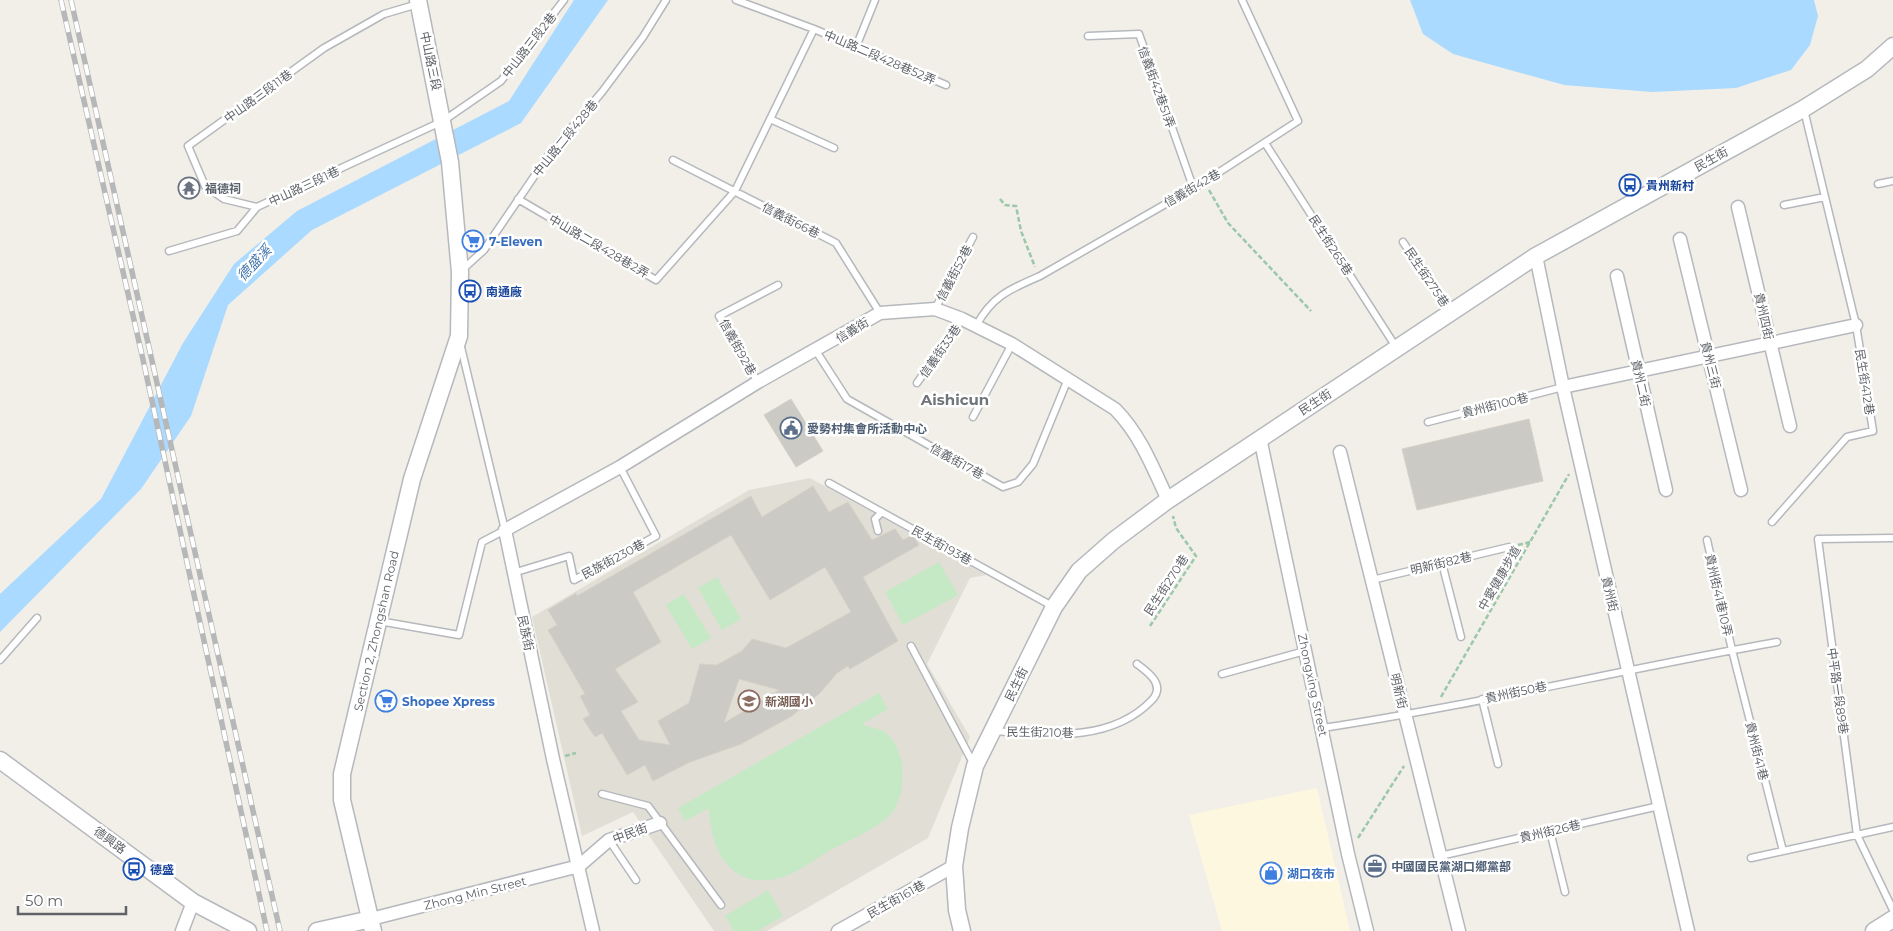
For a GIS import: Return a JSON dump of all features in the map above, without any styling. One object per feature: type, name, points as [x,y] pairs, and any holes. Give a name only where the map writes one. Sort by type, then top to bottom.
[{"type":"street","name":"中山路三段","points":[[418,2],[450,162],[460,272]]},
{"type":"street","name":"民生街","points":[[962,931],[957,910],[954,866],[960,828],[975,766],[1054,607],[1079,571],[1113,540],[1168,500],[1536,256],[1803,109],[1867,69],[1893,46]]},
{"type":"street","name":"貴州四街","points":[[1738,207],[1790,426]]},
{"type":"street","name":"貴州三街","points":[[1680,239],[1741,490]]},
{"type":"street","name":"貴州街","points":[[1536,256],[1563,387],[1688,931]]},
{"type":"street","name":"Section 2, Zhongshan Road","points":[[372,925],[342,800],[342,774],[412,479],[459,336],[460,272]]},
{"type":"street","name":"貴州二街","points":[[1616,276],[1666,490]]},
{"type":"street","name":"信義街","points":[[506,530],[620,467],[758,382],[816,351],[880,313],[935,309],[962,319],[1012,344],[1115,409],[1129,423],[1168,500]]},
{"type":"street","points":[[1563,387],[1856,325]]},
{"type":"street","name":"Zhongxing Street","points":[[1260,438],[1323,728],[1348,854],[1367,931]]},
{"type":"street","name":"明新街","points":[[1340,452],[1459,931]]},
{"type":"street","name":"民族街","points":[[506,530],[513,574],[593,931]]},
{"type":"street","name":"德興路","points":[[0,760],[193,902],[248,931]]},
{"type":"street","name":"中民街","points":[[578,866],[609,840],[660,823]]},
{"type":"street","name":"Zhong Min Street","points":[[372,925],[578,866]]},
{"type":"street","name":"民生街161巷","points":[[838,931],[954,866]]},
{"type":"street","points":[[182,931],[193,902]]},
{"type":"street","points":[[1874,931],[1893,919]]},
{"type":"street","points":[[317,931],[372,925]]},
{"type":"lane","name":"中山路三段2巷","points":[[443,121],[501,81],[564,0]]},
{"type":"lane","name":"中山路二段428巷","points":[[460,272],[484,250],[550,153],[602,92],[643,37],[666,0]]},
{"type":"lane","name":"中山路二段428巷52弄","points":[[736,0],[814,29],[946,85]]},
{"type":"lane","points":[[856,47],[875,0]]},
{"type":"lane","name":"信義街42巷","points":[[976,326],[987,306],[1014,288],[1040,276],[1204,182],[1298,121],[1242,0]]},
{"type":"lane","name":"中山路三段11巷","points":[[257,207],[224,199],[205,186],[188,146],[324,48],[384,14],[418,2]]},
{"type":"lane","name":"中山路二段428巷52弄","points":[[735,191],[814,29]]},
{"type":"lane","name":"信義街42巷51弄","points":[[1088,36],[1139,34],[1193,187]]},
{"type":"lane","name":"民生街412巷","points":[[1772,522],[1847,437],[1873,431],[1856,325],[1803,109]]},
{"type":"lane","points":[[770,119],[834,148]]},
{"type":"lane","name":"中山路三段1巷","points":[[169,252],[237,231],[257,207],[443,121]]},
{"type":"lane","name":"民生街265巷","points":[[1265,143],[1396,348]]},
{"type":"lane","name":"信義街66巷","points":[[673,160],[836,243],[880,313]]},
{"type":"lane","points":[[1878,184],[1893,181]]},
{"type":"lane","name":"中山路二段428巷2弄","points":[[518,199],[656,280],[735,191]]},
{"type":"lane","points":[[1784,205],[1825,197]]},
{"type":"lane","name":"信義街52巷","points":[[935,309],[973,237]]},
{"type":"lane","name":"民生街275巷","points":[[1403,242],[1450,312]]},
{"type":"lane","name":"信義街92巷","points":[[758,382],[719,316],[778,285]]},
{"type":"lane","name":"信義街33巷","points":[[917,383],[962,319]]},
{"type":"lane","name":"民族街","points":[[459,336],[506,530]]},
{"type":"lane","points":[[973,417],[1012,344]]},
{"type":"lane","name":"信義街17巷","points":[[816,351],[847,399],[1003,487],[1018,482],[1033,464],[1068,379]]},
{"type":"lane","name":"貴州街100巷","points":[[1428,422],[1563,387]]},
{"type":"lane","name":"民族街230巷","points":[[513,574],[569,556],[574,580],[656,536],[620,467]]},
{"type":"lane","name":"民生街193巷","points":[[829,483],[1054,607]]},
{"type":"lane","points":[[878,531],[875,519],[882,512]]},
{"type":"lane","points":[[378,621],[459,635],[482,542],[506,530]]},
{"type":"lane","name":"中平路一段89巷","points":[[1893,538],[1818,539],[1857,835],[1893,910]]},
{"type":"lane","name":"貴州街41巷10弄","points":[[1707,540],[1732,650]]},
{"type":"lane","name":"明新街82巷","points":[[1372,580],[1510,547]]},
{"type":"lane","points":[[1442,563],[1460,637]]},
{"type":"lane","points":[[0,660],[37,618]]},
{"type":"lane","points":[[1627,669],[1777,642]]},
{"type":"lane","points":[[911,646],[975,766]]},
{"type":"lane","name":"貴州街41巷","points":[[1732,650],[1783,851]]},
{"type":"lane","points":[[1222,674],[1306,651]]},
{"type":"lane","name":"民生街210巷","points":[[993,730],[1042,735],[1071,734],[1111,726],[1147,705],[1155,696],[1157,687],[1154,676],[1137,664]]},
{"type":"lane","name":"貴州街50巷","points":[[1323,728],[1405,715],[1627,669]]},
{"type":"lane","points":[[1482,699],[1498,764]]},
{"type":"lane","points":[[602,794],[648,806],[721,905]]},
{"type":"lane","name":"貴州街26巷","points":[[1440,856],[1660,806]]},
{"type":"lane","points":[[1751,858],[1893,827]]},
{"type":"lane","points":[[1550,831],[1565,892]]},
{"type":"lane","points":[[609,840],[636,880]]},
{"type":"path","points":[[1204,182],[1228,224],[1311,311]]},
{"type":"path","points":[[1000,199],[1004,205],[1016,206],[1029,256],[1040,276]]},
{"type":"path","name":"中愛健康步道","points":[[1434,709],[1580,456]]},
{"type":"path","name":"民生街270巷","points":[[1150,626],[1196,556],[1176,528],[1168,500]]},
{"type":"path","points":[[1348,854],[1414,750]]},
{"type":"shaded area","name":"新湖國小","points":[[810,478],[986,575],[970,578],[927,664],[970,737],[928,838],[767,931],[714,931],[633,812],[582,836],[532,617],[749,490]]},
{"type":"shaded area","name":"湖口夜市","points":[[1317,788],[1350,931],[1222,931],[1189,815]]},
{"type":"green space","points":[[939,562],[958,595],[903,625],[885,592]]},
{"type":"green space","points":[[717,577],[741,619],[722,630],[698,588]]},
{"type":"green space","points":[[684,594],[711,638],[692,649],[666,605]]},
{"type":"green space","points":[[879,693],[888,709],[862,724],[883,731],[891,738],[898,749],[903,774],[902,788],[893,811],[880,824],[829,851],[795,872],[783,877],[765,880],[750,879],[737,873],[727,865],[714,839],[709,808],[685,821],[678,808]]},
{"type":"green space","points":[[768,890],[783,916],[758,931],[734,931],[725,916]]},
{"type":"water","name":"德盛溪","points":[[574,0],[608,0],[521,123],[312,230],[228,305],[191,416],[141,489],[0,632],[0,594],[101,499],[183,343],[234,264],[297,211],[509,101]]},
{"type":"water","points":[[1410,0],[1814,0],[1818,16],[1810,45],[1791,70],[1736,88],[1652,92],[1564,85],[1453,54],[1423,34]]},
{"type":"building","name":"愛勢村集會所活動中心","points":[[791,399],[823,451],[796,467],[764,415]]},
{"type":"building","points":[[1529,419],[1543,481],[1417,510],[1402,449]]},
{"type":"building","points":[[813,486],[829,512],[848,502],[872,540],[895,529],[903,540],[913,535],[919,545],[863,577],[898,641],[850,669],[848,666],[837,673],[820,693],[792,716],[741,744],[690,762],[653,781],[645,765],[627,775],[602,733],[595,737],[583,719],[590,715],[580,696],[585,694],[548,630],[557,625],[548,610],[576,593],[577,596],[751,496],[762,517]],"holes":[[[731,535],[770,600],[825,567],[851,612],[786,648],[752,639],[742,651],[717,665],[700,664],[689,703],[658,721],[670,745],[639,740],[621,711],[638,702],[615,669],[661,642],[633,592]],[[739,679],[779,690],[724,723]]]},
{"type":"railway","points":[[61,0],[142,355],[267,931]]},
{"type":"railway","points":[[71,0],[280,931]]},
{"type":"place","name":"貴州新村","points":[[1630,185]]},
{"type":"place","name":"福德祠","points":[[189,188]]},
{"type":"place","name":"7-Eleven","points":[[473,241]]},
{"type":"place","name":"南通廠","points":[[470,291]]},
{"type":"place","name":"愛勢村集會所活動中心","points":[[791,428]]},
{"type":"place","name":"Shopee Xpress","points":[[386,701]]},
{"type":"place","name":"新湖國小","points":[[749,701]]},
{"type":"place","name":"中國國民黨湖口鄉黨部","points":[[1375,866]]},
{"type":"place","name":"德盛","points":[[134,869]]},
{"type":"place","name":"湖口夜市","points":[[1271,873]]},
{"type":"district","name":"Aishicun","points":[[955,399]]}]
